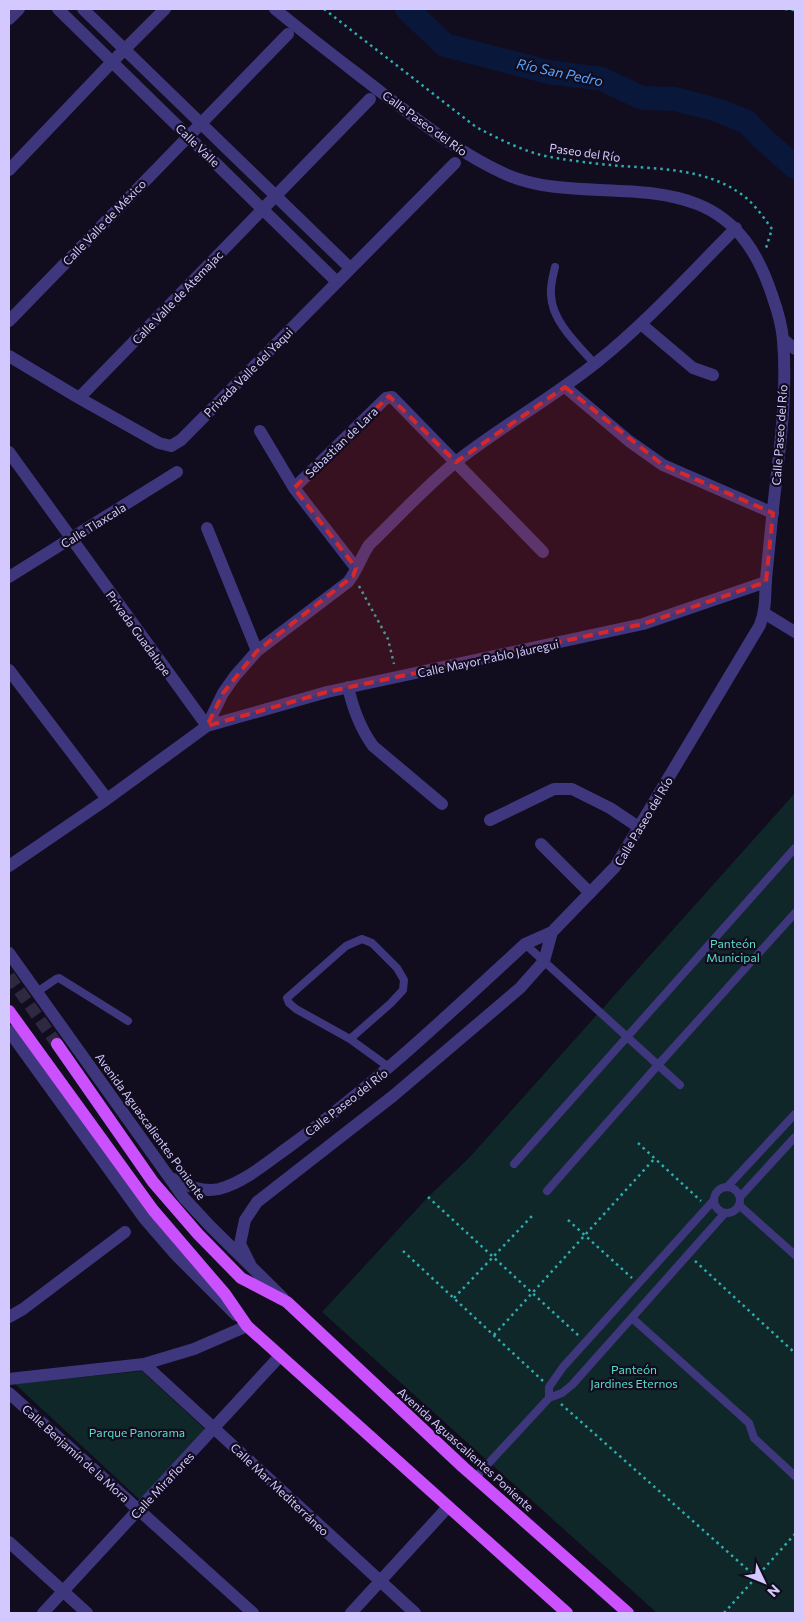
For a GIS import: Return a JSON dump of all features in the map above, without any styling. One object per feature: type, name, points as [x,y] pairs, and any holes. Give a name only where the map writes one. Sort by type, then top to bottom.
[{"type":"main road","points":[[9,1011],[154,1210],[225,1294],[247,1326],[566,1613]]},
{"type":"main road","name":"Avenida Aguascalientes Poniente","points":[[57,1044],[168,1200],[241,1278],[287,1302],[475,1478],[628,1613]]},
{"type":"street","points":[[9,19],[19,9]]},
{"type":"street","name":"Calle Valle","points":[[58,9],[337,282]]},
{"type":"street","name":"Calle Valle","points":[[83,9],[350,268]]},
{"type":"street","points":[[9,170],[124,49],[165,9]]},
{"type":"street","name":"Calle Paseo del Río","points":[[169,1177],[193,1188],[218,1189],[237,1181],[264,1164],[324,1121],[390,1068],[525,944],[552,932],[615,867],[760,625],[764,613],[784,403],[783,339],[779,314],[761,264],[750,245],[736,228],[716,212],[675,197],[558,188],[504,174],[466,154],[435,134],[275,9]]},
{"type":"street","name":"Calle Valle de México","points":[[9,321],[288,34]]},
{"type":"street","name":"Calle Valle de Atemajac","points":[[79,398],[370,98]]},
{"type":"street","name":"Privada Valle del Yaqui","points":[[9,356],[159,443],[171,446],[181,440],[455,163]]},
{"type":"street","points":[[9,866],[107,799],[207,726],[223,693],[257,651],[348,582],[369,545],[432,483],[456,462],[502,428],[565,387],[595,364],[641,324],[736,228]]},
{"type":"street","points":[[641,324],[693,368],[713,375]]},
{"type":"street","points":[[783,339],[795,349]]},
{"type":"street","points":[[565,387],[628,441],[662,465],[773,513]]},
{"type":"street","name":"Sebastian de Lara","points":[[294,488],[389,396],[456,462]]},
{"type":"street","points":[[260,431],[294,488],[354,572]]},
{"type":"street","name":"Privada Guadalupe","points":[[9,452],[207,726]]},
{"type":"street","points":[[456,462],[543,552]]},
{"type":"street","name":"Calle Tlaxcala","points":[[9,577],[177,472]]},
{"type":"street","points":[[207,528],[257,651]]},
{"type":"street","name":"Calle Mayor Pablo Jáuregui","points":[[207,726],[348,687],[398,678],[644,624],[766,582]]},
{"type":"street","points":[[764,613],[795,632]]},
{"type":"street","points":[[9,670],[107,799]]},
{"type":"street","points":[[348,687],[353,708],[364,734],[373,746],[442,804]]},
{"type":"street","points":[[490,820],[554,789],[572,789],[610,808],[640,828]]},
{"type":"street","points":[[541,844],[590,892]]},
{"type":"street","name":"Calle Paseo del Río","points":[[250,1264],[240,1244],[244,1220],[257,1202],[401,1090],[520,988],[544,961],[552,932]]},
{"type":"street","name":"Avenida Aguascalientes Poniente","points":[[9,953],[184,1198],[287,1302]]},
{"type":"street","points":[[9,1031],[144,1218],[176,1255],[247,1326],[194,1349],[144,1364],[9,1379]]},
{"type":"street","points":[[9,1317],[23,1309],[126,1232]]},
{"type":"street","name":"Calle Miraflores","points":[[43,1613],[280,1356]]},
{"type":"street","name":"Calle Mar Mediterráneo","points":[[144,1364],[415,1613]]},
{"type":"street","name":"Calle Benjamín de la Mora","points":[[9,1393],[254,1613]]},
{"type":"street","points":[[351,1613],[448,1507]]},
{"type":"street","points":[[9,1542],[87,1613]]},
{"type":"lane","points":[[555,267],[550,295],[556,314],[567,334],[595,364]]},
{"type":"lane","points":[[514,1164],[795,848]]},
{"type":"lane","points":[[548,1191],[795,913]]},
{"type":"lane","points":[[350,1039],[392,1003],[403,990],[404,980],[397,968],[372,943],[362,939],[346,946],[287,998],[289,1003],[296,1008],[350,1039],[390,1068]]},
{"type":"lane","points":[[525,944],[680,1086]]},
{"type":"lane","points":[[37,992],[59,978],[128,1022]]},
{"type":"lane","points":[[727,1187],[795,1114]]},
{"type":"lane","points":[[714,1201],[717,1209],[725,1213],[734,1212],[740,1201],[795,1137]]},
{"type":"lane","points":[[549,1398],[549,1387],[554,1378],[714,1201],[716,1192],[723,1187],[735,1189],[740,1201],[795,1255]]},
{"type":"lane","points":[[475,1478],[549,1398],[562,1393],[572,1385],[725,1213]]},
{"type":"lane","points":[[632,1318],[749,1422],[754,1438],[795,1476]]},
{"type":"path","name":"Paseo del Río","points":[[324,9],[476,127],[502,141],[548,157],[610,165],[673,170],[706,177],[726,186],[744,197],[772,229],[761,264]]},
{"type":"path","points":[[785,9],[795,10]]},
{"type":"path","points":[[354,572],[388,638],[398,678]]},
{"type":"path","points":[[638,1143],[708,1207]]},
{"type":"path","points":[[494,1335],[655,1158]]},
{"type":"path","points":[[428,1197],[586,1342]]},
{"type":"path","points":[[454,1298],[532,1216]]},
{"type":"path","points":[[568,1220],[638,1284]]},
{"type":"path","points":[[403,1251],[549,1387]]},
{"type":"path","points":[[688,1255],[795,1353]]},
{"type":"path","points":[[561,1404],[756,1578]]},
{"type":"path","points":[[724,1613],[795,1534]]},
{"type":"highlighted area","points":[[565,387],[663,465],[773,513],[766,582],[643,624],[327,692],[207,726],[223,693],[257,651],[353,576],[356,568],[294,488],[389,396],[456,462]]},
{"type":"green space","name":"Panteón Jardines Eternos","points":[[795,793],[795,1613],[657,1613],[322,1312],[428,1197],[469,1158]]},
{"type":"green space","name":"Parque Panorama","points":[[142,1371],[207,1431],[140,1500],[15,1384]]},
{"type":"waterway","name":"Río San Pedro","points":[[407,9],[445,45],[548,72],[602,79],[642,98],[675,99],[717,110],[747,122],[795,167]]},
{"type":"tunnel","points":[[9,976],[57,1044]]},
{"type":"park label","name":"Panteón Municipal","points":[[733,950]]}]
